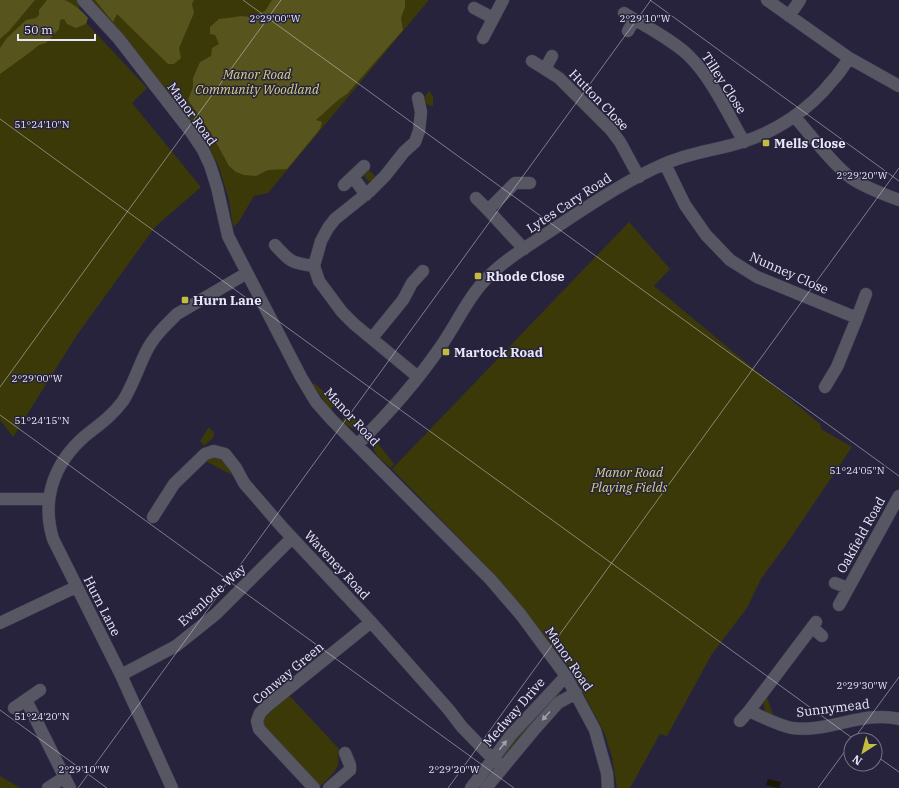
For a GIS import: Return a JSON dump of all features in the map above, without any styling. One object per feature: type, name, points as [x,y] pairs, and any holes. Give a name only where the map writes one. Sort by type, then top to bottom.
[{"type":"street","name":"Manor Road","points":[[83,0],[118,38],[191,132],[203,150],[210,165],[217,187],[228,236],[316,402],[332,420],[491,580],[520,615],[566,676],[595,730],[607,773],[608,788]]},
{"type":"street","points":[[483,38],[503,0]]},
{"type":"street","points":[[767,0],[849,58],[899,86]]},
{"type":"street","points":[[789,16],[800,0]]},
{"type":"street","points":[[474,8],[493,18]]},
{"type":"street","name":"Tilley Close","points":[[628,31],[629,17],[675,44],[689,56],[701,69],[709,81],[744,142]]},
{"type":"street","points":[[544,69],[552,56]]},
{"type":"street","name":"Lytes Cary Road","points":[[357,445],[396,404],[418,378],[440,348],[463,308],[476,289],[500,266],[604,196],[639,177],[665,164],[687,156],[744,142],[768,131],[794,116],[812,102],[832,82],[849,58]]},
{"type":"street","name":"Hutton Close","points":[[532,61],[559,78],[611,130],[620,142],[639,177]]},
{"type":"street","points":[[418,98],[427,112],[415,142],[404,152],[385,176],[366,195],[335,219],[321,241],[314,266],[319,281],[331,299],[354,324],[418,378]]},
{"type":"street","points":[[794,116],[836,164],[851,177],[879,193],[899,200]]},
{"type":"street","name":"Nunney Close","points":[[665,164],[685,205],[706,235],[730,260],[748,273],[857,318]]},
{"type":"street","points":[[344,185],[364,166]]},
{"type":"street","points":[[353,177],[366,195]]},
{"type":"street","points":[[488,210],[515,183],[530,183]]},
{"type":"street","points":[[476,198],[524,249]]},
{"type":"street","points":[[276,253],[296,264],[314,266]]},
{"type":"street","points":[[372,338],[402,300],[412,283],[423,271]]},
{"type":"street","name":"Hurn Lane","points":[[172,788],[121,675],[53,539],[49,525],[49,499],[51,488],[59,466],[80,441],[117,409],[129,391],[146,351],[168,323],[177,314],[247,273]]},
{"type":"street","points":[[825,387],[837,367],[866,294]]},
{"type":"street","name":"Waveney Road","points":[[153,516],[174,484],[205,454],[214,451],[225,454],[236,468],[244,483],[292,538],[371,622],[449,710],[462,727],[502,767]]},
{"type":"street","name":"Oakfield Road","points":[[839,605],[899,496]]},
{"type":"street","points":[[0,499],[49,499]]},
{"type":"street","name":"Evenlode Way","points":[[121,675],[176,646],[216,614],[292,538]]},
{"type":"street","name":"Oakfield Road","points":[[835,583],[848,588]]},
{"type":"street","points":[[0,623],[76,587]]},
{"type":"street","name":"Conway Green","points":[[314,788],[259,728],[257,721],[260,713],[267,706],[371,622]]},
{"type":"street","points":[[740,721],[814,625],[822,636]]},
{"type":"street","name":"Medway Drive","points":[[471,788],[511,735],[566,676]]},
{"type":"street","points":[[14,708],[40,690]]},
{"type":"street","name":"Medway Drive","points":[[486,788],[502,767],[558,703],[576,693]]},
{"type":"street","points":[[26,700],[70,788]]},
{"type":"street","name":"Sunnymead","points":[[749,711],[777,724],[793,728],[815,727],[875,717],[899,719]]},
{"type":"street","points":[[330,788],[350,770],[345,753]]},
{"type":"street","points":[[48,788],[65,777]]},
{"type":"green space","points":[[0,0],[77,0],[79,15],[147,88],[132,103],[201,187],[155,227],[77,335],[13,437],[0,420]]},
{"type":"green space","points":[[0,0],[35,0],[9,31],[0,39]]},
{"type":"green space","points":[[47,0],[64,0],[71,3],[88,18],[86,24],[76,28],[67,24],[64,19],[60,20],[59,29],[46,43],[39,45],[0,74],[0,48],[6,39],[26,20],[36,18],[39,15],[39,10]]},
{"type":"green space","name":"Manor Road Community Woodland","points":[[91,0],[429,0],[268,193],[254,196],[238,223],[233,227],[229,200],[218,164],[203,142],[112,24]]},
{"type":"green space","points":[[95,0],[194,0],[192,4],[194,13],[179,48],[181,58],[174,64],[168,64],[117,14],[113,22]]},
{"type":"green space","name":"Manor Road Community Woodland","points":[[272,0],[405,0],[405,7],[401,18],[403,30],[347,94],[316,120],[322,122],[320,129],[287,169],[268,170],[256,176],[244,175],[236,172],[229,166],[211,133],[188,100],[193,87],[193,78],[200,62],[211,56],[212,48],[219,44],[215,35],[210,34],[210,27],[219,19],[242,16],[250,17],[265,11]]},
{"type":"green space","points":[[429,91],[433,96],[433,106],[428,105],[424,100]]},
{"type":"green space","points":[[367,168],[377,178],[373,181],[368,181],[364,176]]},
{"type":"green space","name":"Manor Road Playing Fields","points":[[629,222],[670,269],[654,286],[820,424],[821,429],[852,447],[761,579],[747,608],[712,654],[667,736],[660,734],[630,788],[617,788],[612,757],[604,732],[571,671],[524,610],[489,569],[392,469]]},
{"type":"green space","points":[[314,383],[337,403],[331,410],[313,385]]},
{"type":"green space","points":[[349,414],[363,426],[363,428],[354,429],[342,420]]},
{"type":"green space","points":[[209,427],[214,433],[213,438],[204,446],[200,441]]},
{"type":"green space","points":[[373,437],[394,464],[391,468],[374,451],[372,443]]},
{"type":"green space","points":[[216,458],[229,467],[234,476],[205,461]]},
{"type":"green space","points":[[559,692],[561,695],[505,757],[501,758],[501,753]]},
{"type":"green space","points":[[287,693],[341,751],[338,755],[338,765],[336,769],[319,787],[264,727],[263,717]]},
{"type":"green space","points":[[766,695],[774,717],[765,711],[763,702]]},
{"type":"green space","points":[[0,776],[20,788],[0,788]]},
{"type":"shaded area","points":[[768,779],[781,782],[779,788],[766,785]]},
{"type":"place","name":"Mells Close","points":[[766,143]]},
{"type":"place","name":"Rhode Close","points":[[478,276]]},
{"type":"place","name":"Hurn Lane","points":[[185,300]]},
{"type":"place","name":"Martock Road","points":[[446,352]]}]
